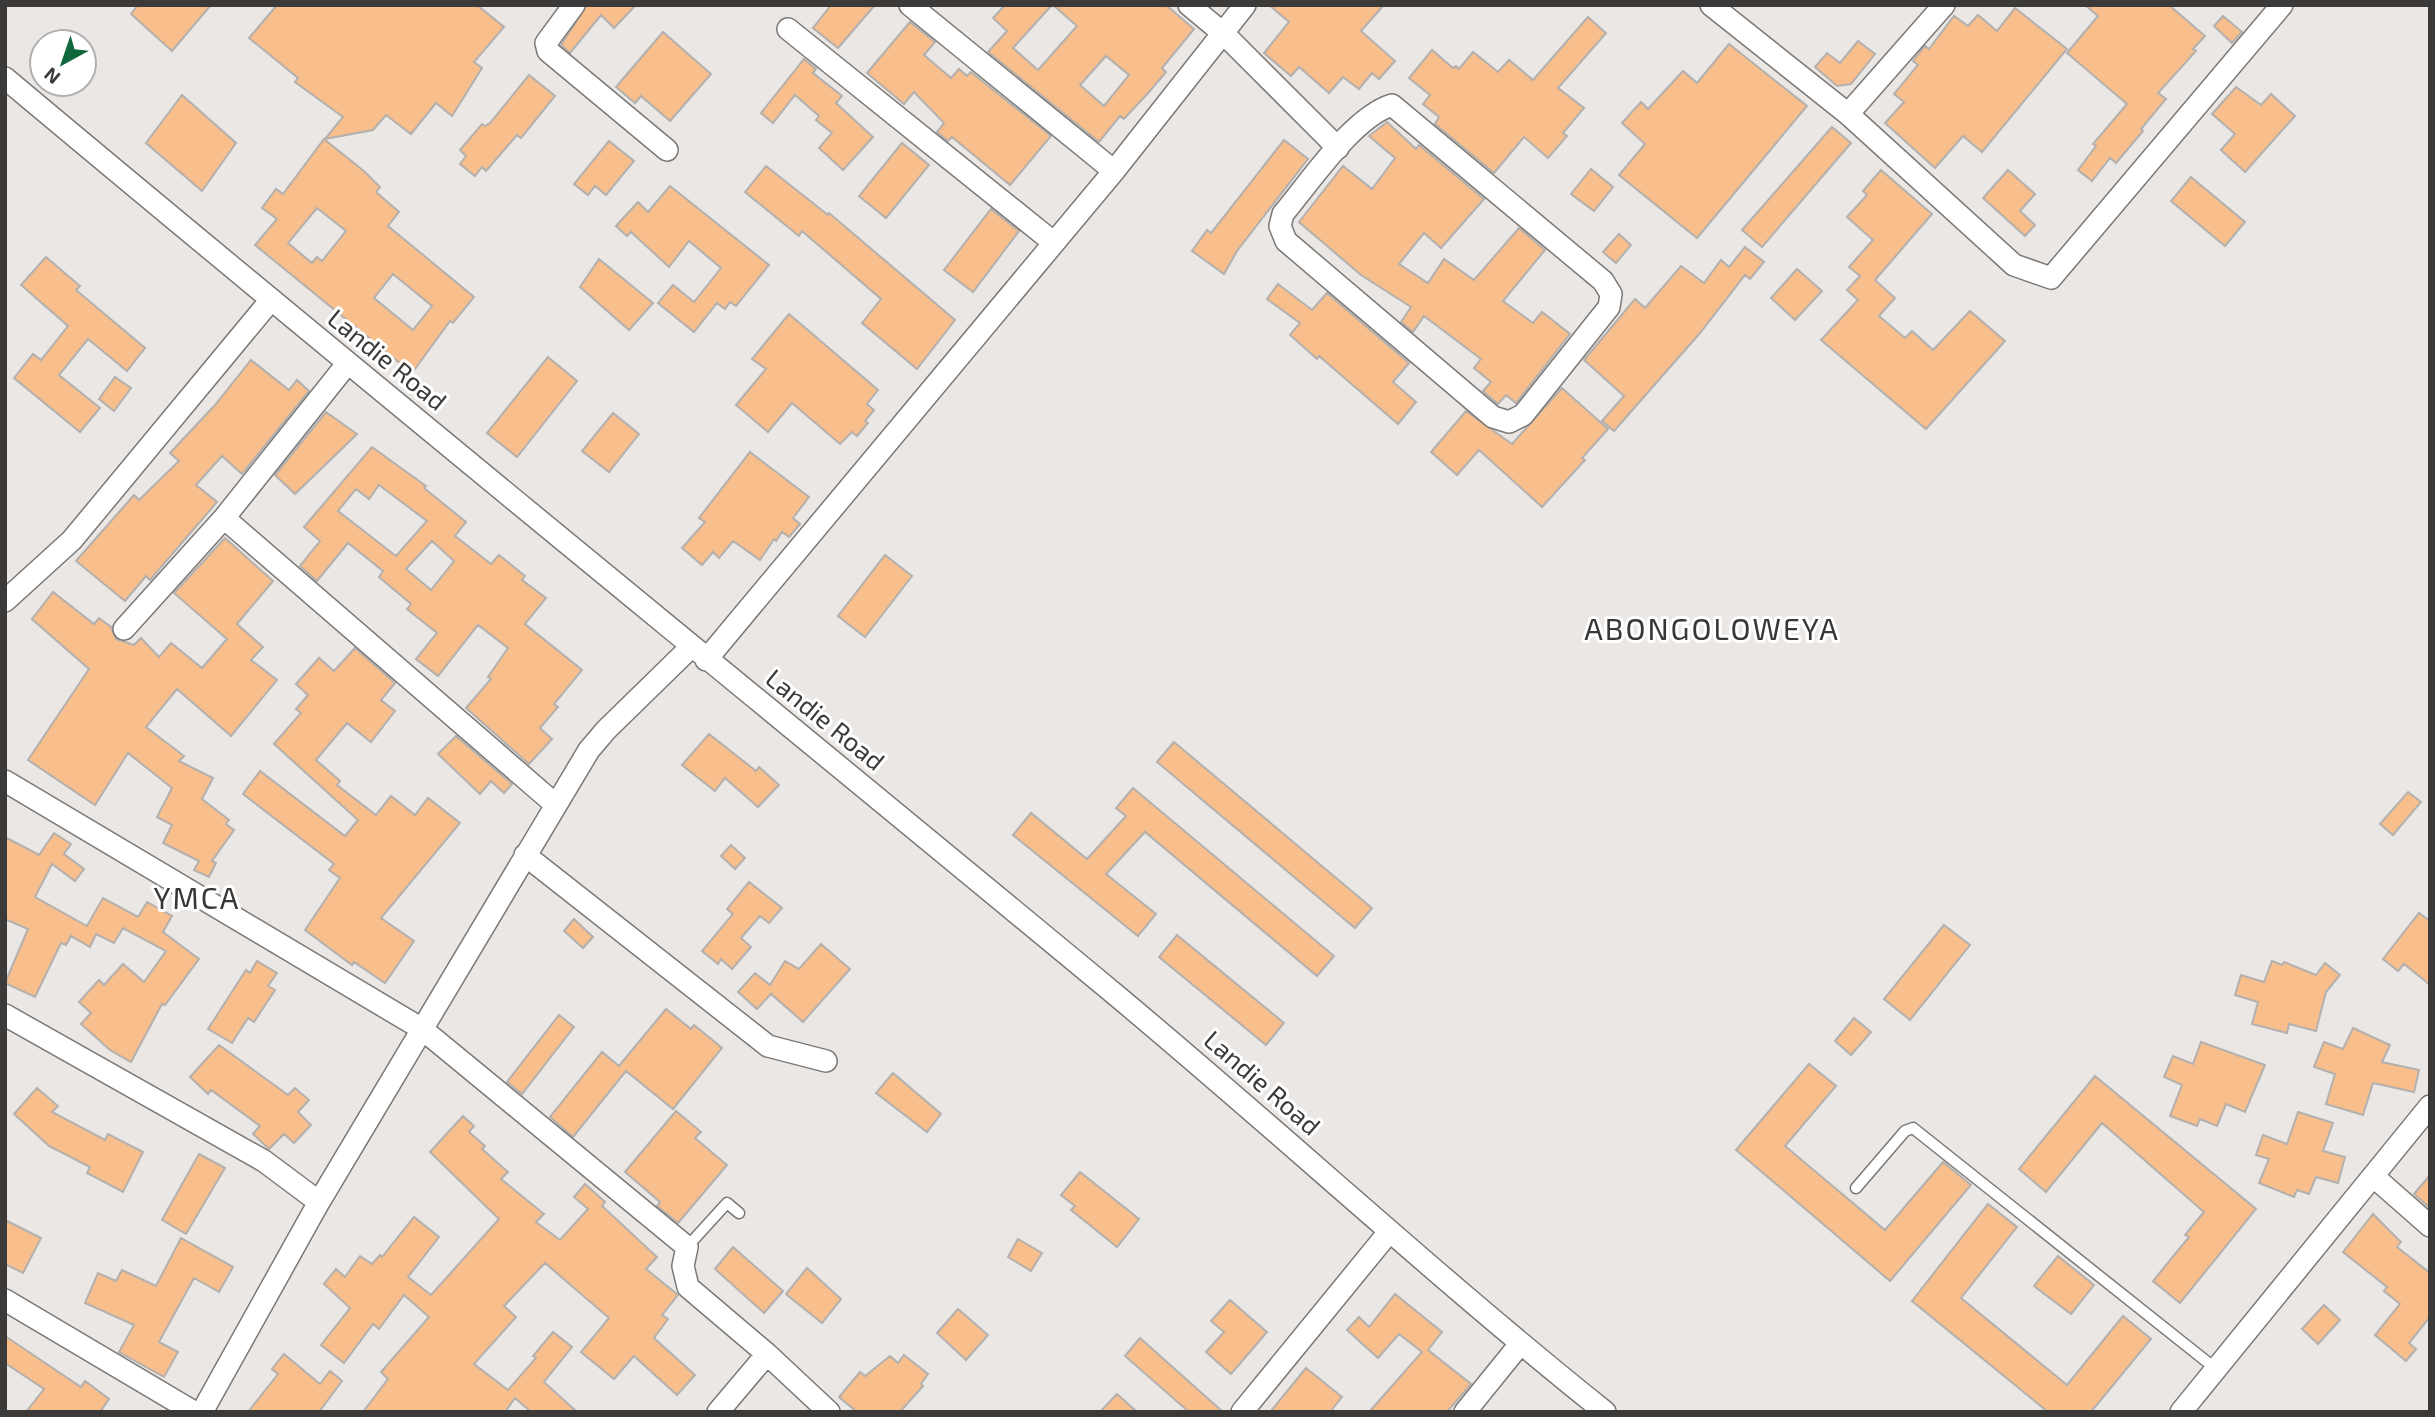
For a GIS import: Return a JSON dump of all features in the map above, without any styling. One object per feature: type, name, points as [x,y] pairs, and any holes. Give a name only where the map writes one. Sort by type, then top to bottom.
[{"type":"street","points":[[574,5],[546,43],[548,51],[667,150]]},
{"type":"street","points":[[910,5],[1114,171]]},
{"type":"street","points":[[1189,5],[1224,34],[1338,148]]},
{"type":"street","points":[[202,1412],[319,1202],[556,805],[606,730],[698,654],[1114,171],[1245,5]]},
{"type":"street","points":[[1711,5],[1848,114],[2014,265],[2051,278],[2282,5]]},
{"type":"street","points":[[1848,114],[1944,5]]},
{"type":"street","points":[[788,29],[1053,242]]},
{"type":"street","name":"Landie Road","points":[[5,78],[698,654],[854,778],[1192,1058],[1520,1345],[1605,1412]]},
{"type":"street","points":[[1392,106],[1603,281],[1611,294],[1609,307],[1523,415],[1509,422],[1493,417],[1286,241],[1280,226],[1283,214],[1338,148],[1377,110],[1392,106]]},
{"type":"street","points":[[5,601],[72,540],[270,300]]},
{"type":"street","points":[[124,629],[224,518],[347,364]]},
{"type":"street","points":[[224,518],[556,805]]},
{"type":"street","points":[[5,781],[422,1030],[687,1247],[683,1266],[688,1287],[767,1354],[829,1412]]},
{"type":"street","points":[[526,855],[768,1046],[826,1061]]},
{"type":"street","points":[[5,1015],[264,1161],[319,1202]]},
{"type":"street","points":[[2181,1412],[2430,1106]]},
{"type":"street","points":[[2373,1176],[2430,1226]]},
{"type":"street","points":[[1241,1412],[1390,1232]]},
{"type":"street","points":[[5,1300],[194,1412]]},
{"type":"street","points":[[1465,1412],[1520,1345]]},
{"type":"street","points":[[718,1412],[767,1354]]},
{"type":"lane","points":[[1856,1188],[1905,1131],[1913,1128],[2216,1369]]},
{"type":"lane","points":[[687,1247],[727,1203],[739,1213]]},
{"type":"building","points":[[138,5],[211,5],[172,51],[131,14]]},
{"type":"building","points":[[277,5],[477,5],[504,27],[474,62],[482,68],[452,116],[436,103],[411,134],[386,115],[373,130],[325,139],[343,117],[295,82],[298,78],[249,38]]},
{"type":"building","points":[[587,5],[636,5],[614,28],[601,15],[570,53],[561,45]]},
{"type":"building","points":[[831,5],[875,5],[838,48],[813,28]]},
{"type":"building","points":[[1005,5],[1052,5],[1013,48],[1038,70],[1077,26],[1053,5],[1166,5],[1194,29],[1162,68],[1166,72],[1124,119],[1120,116],[1099,142],[988,52],[1007,31],[993,18]],"holes":[[[1106,56],[1129,75],[1104,106],[1080,85]]]},
{"type":"building","points":[[1269,5],[1384,5],[1361,31],[1395,61],[1379,79],[1372,73],[1359,89],[1343,77],[1329,93],[1299,67],[1291,76],[1264,53],[1289,22]]},
{"type":"building","points":[[2085,5],[2169,5],[2205,36],[2193,49],[2196,51],[2158,93],[2166,99],[2141,129],[2143,131],[2116,163],[2110,158],[2092,181],[2078,170],[2096,146],[2093,144],[2127,104],[2067,53],[2098,16]]},
{"type":"building","points":[[2015,8],[2067,49],[1982,152],[1963,136],[1935,168],[1885,123],[1904,102],[1894,94],[1918,65],[1913,61],[1925,46],[1929,49],[1954,16],[1968,26],[1978,15],[1997,31]]},
{"type":"building","points":[[2223,16],[2242,32],[2232,43],[2214,26]]},
{"type":"building","points":[[1588,17],[1606,33],[1558,88],[1584,108],[1563,133],[1567,136],[1548,158],[1524,137],[1494,173],[1435,124],[1439,117],[1423,104],[1430,95],[1409,78],[1432,50],[1453,68],[1456,66],[1459,69],[1473,52],[1498,72],[1509,60],[1533,80]]},
{"type":"building","points":[[910,22],[935,42],[924,55],[951,78],[959,69],[967,76],[971,72],[1051,136],[1010,185],[952,137],[948,141],[937,132],[944,123],[914,92],[904,104],[867,73]]},
{"type":"building","points":[[663,32],[711,74],[670,121],[641,96],[635,103],[616,87]]},
{"type":"building","points":[[1858,41],[1875,54],[1851,84],[1837,86],[1815,67],[1827,53],[1840,63]]},
{"type":"building","points":[[1729,44],[1807,106],[1697,238],[1619,175],[1645,144],[1622,123],[1641,102],[1648,109],[1683,71],[1697,83]]},
{"type":"building","points":[[804,59],[816,69],[813,73],[842,96],[836,103],[873,137],[843,170],[819,148],[832,133],[816,120],[819,116],[795,95],[773,123],[761,113]]},
{"type":"building","points":[[529,75],[555,96],[521,138],[517,135],[486,171],[482,167],[475,176],[460,164],[466,156],[460,150],[482,124],[485,126],[491,122]]},
{"type":"building","points":[[2236,87],[2261,105],[2271,94],[2295,116],[2245,172],[2221,150],[2235,134],[2212,114]]},
{"type":"building","points":[[182,95],[236,143],[202,191],[146,143]]},
{"type":"building","points":[[1387,122],[1416,149],[1419,145],[1484,199],[1441,248],[1424,233],[1399,264],[1428,283],[1444,259],[1474,280],[1519,228],[1545,250],[1503,301],[1533,323],[1542,312],[1570,334],[1516,403],[1506,395],[1498,404],[1483,391],[1491,382],[1474,368],[1481,359],[1424,316],[1413,332],[1401,322],[1411,307],[1361,275],[1299,222],[1343,166],[1372,189],[1395,158],[1369,136]]},
{"type":"building","points":[[1832,127],[1851,143],[1762,247],[1742,230]]},
{"type":"building","points":[[324,139],[365,172],[380,187],[376,192],[399,212],[388,226],[474,297],[453,323],[450,321],[412,373],[255,245],[277,219],[262,208],[276,189],[283,194]],"holes":[[[317,208],[346,231],[322,261],[317,257],[312,263],[288,243]],[[393,274],[432,306],[413,330],[374,298]]]},
{"type":"building","points":[[1284,140],[1308,159],[1237,251],[1224,274],[1192,251],[1207,230],[1211,233]]},
{"type":"building","points":[[609,141],[634,161],[606,195],[595,186],[588,195],[574,184]]},
{"type":"building","points":[[902,143],[929,165],[886,218],[859,196]]},
{"type":"building","points":[[766,166],[828,215],[829,213],[955,320],[917,369],[862,323],[881,299],[802,231],[799,236],[745,192]]},
{"type":"building","points":[[1591,169],[1613,187],[1594,211],[1571,194]]},
{"type":"building","points":[[1881,170],[1932,214],[1875,280],[1895,298],[1879,316],[1905,338],[1912,331],[1933,350],[1970,311],[2005,341],[1926,429],[1821,340],[1858,300],[1847,290],[1860,276],[1849,267],[1873,240],[1847,217],[1867,195],[1863,191]]},
{"type":"building","points":[[2008,170],[2035,194],[2020,211],[2035,225],[2025,236],[1983,198]]},
{"type":"building","points":[[2191,177],[2245,222],[2225,246],[2171,201]]},
{"type":"building","points":[[670,186],[769,265],[736,306],[730,302],[725,309],[717,303],[694,332],[658,303],[673,285],[694,302],[721,268],[689,241],[669,267],[631,232],[627,236],[616,226],[638,202],[648,212]]},
{"type":"building","points":[[991,209],[1019,231],[973,292],[944,270]]},
{"type":"building","points":[[1619,234],[1631,245],[1616,263],[1603,252]]},
{"type":"building","points":[[1745,247],[1764,262],[1750,279],[1745,275],[1700,333],[1614,431],[1602,421],[1624,396],[1584,360],[1635,299],[1645,308],[1681,266],[1704,283],[1721,260],[1729,267]]},
{"type":"building","points":[[46,257],[80,286],[76,290],[145,348],[127,371],[88,339],[59,375],[100,408],[80,432],[14,378],[33,354],[41,360],[68,326],[21,285]]},
{"type":"building","points":[[599,259],[653,303],[629,330],[580,287]]},
{"type":"building","points":[[1797,269],[1822,291],[1795,320],[1771,298]]},
{"type":"building","points":[[1278,284],[1312,310],[1327,293],[1409,363],[1393,382],[1416,402],[1398,424],[1319,356],[1317,359],[1290,335],[1300,323],[1267,299]]},
{"type":"building","points":[[789,314],[878,390],[867,404],[874,410],[857,436],[852,432],[840,444],[792,403],[768,432],[736,405],[766,369],[752,359]]},
{"type":"building","points":[[548,357],[577,381],[517,457],[487,433]]},
{"type":"building","points":[[251,360],[289,390],[297,380],[309,391],[242,474],[222,456],[196,485],[217,502],[150,580],[146,576],[125,601],[76,561],[134,495],[139,500],[179,461],[170,453],[215,405]]},
{"type":"building","points":[[115,377],[131,388],[114,411],[99,399]]},
{"type":"building","points":[[1562,388],[1608,429],[1582,458],[1585,460],[1542,507],[1479,450],[1457,475],[1431,452],[1466,411],[1512,444]]},
{"type":"building","points":[[326,412],[357,434],[295,494],[275,475]]},
{"type":"building","points":[[613,413],[639,434],[609,472],[582,451]]},
{"type":"building","points":[[372,447],[426,486],[424,488],[466,522],[455,536],[491,564],[499,555],[525,576],[522,580],[546,598],[525,624],[582,670],[554,704],[558,707],[540,728],[552,739],[529,764],[466,708],[491,679],[488,677],[508,648],[478,625],[438,676],[416,659],[437,633],[407,609],[411,604],[379,577],[383,571],[348,543],[317,581],[300,566],[320,541],[304,527]],"holes":[[[379,485],[427,521],[396,556],[338,511],[356,489],[369,499]],[[432,541],[454,561],[431,590],[406,569]]]},
{"type":"building","points":[[750,452],[809,497],[793,518],[800,524],[789,537],[782,532],[776,541],[774,539],[760,560],[733,541],[719,558],[713,552],[702,565],[682,548],[705,522],[699,518]]},
{"type":"building","points":[[225,538],[273,581],[237,624],[263,647],[251,660],[277,680],[231,736],[177,689],[146,727],[184,756],[179,761],[213,778],[202,799],[229,820],[226,824],[234,830],[212,861],[216,863],[209,877],[194,870],[199,861],[163,843],[172,825],[157,817],[172,788],[128,753],[95,805],[28,760],[89,669],[32,619],[53,592],[94,624],[99,618],[111,627],[116,639],[134,645],[141,638],[159,657],[171,643],[202,668],[227,639],[174,593]]},
{"type":"building","points":[[885,555],[912,576],[865,637],[838,616]]},
{"type":"building","points":[[355,648],[395,683],[381,700],[395,711],[371,742],[347,723],[316,760],[340,781],[337,785],[376,815],[391,796],[415,815],[428,798],[460,823],[381,918],[414,941],[385,983],[354,962],[352,965],[305,930],[340,878],[329,870],[334,864],[243,794],[260,771],[345,836],[358,820],[274,744],[301,713],[296,709],[308,695],[296,684],[319,658],[334,671]]},
{"type":"building","points":[[709,734],[756,771],[759,767],[779,785],[758,807],[725,778],[715,791],[682,765]]},
{"type":"building","points":[[456,736],[512,784],[504,793],[491,781],[480,794],[438,754]]},
{"type":"building","points":[[1174,742],[1372,908],[1355,928],[1157,762]]},
{"type":"building","points":[[1133,788],[1334,956],[1317,976],[1145,832],[1106,874],[1156,914],[1138,936],[1013,835],[1031,813],[1087,859],[1126,816],[1116,808]]},
{"type":"building","points":[[2408,792],[2421,802],[2393,835],[2380,824]]},
{"type":"building","points":[[54,833],[71,844],[64,854],[84,869],[75,881],[52,864],[35,897],[87,926],[103,898],[138,917],[147,902],[172,916],[163,932],[199,959],[165,1005],[162,1004],[131,1062],[110,1050],[81,1024],[91,1013],[79,1002],[99,980],[104,985],[123,964],[144,982],[166,951],[123,928],[114,943],[96,934],[90,947],[71,936],[66,945],[61,943],[35,997],[5,983],[28,929],[5,919],[5,837],[39,855]]},
{"type":"building","points":[[731,845],[745,858],[735,869],[721,856]]},
{"type":"building","points":[[749,882],[782,908],[769,923],[760,916],[741,938],[751,947],[732,969],[721,959],[718,964],[702,951],[733,914],[727,909]]},
{"type":"building","points":[[2419,913],[2430,921],[2430,985],[2404,964],[2398,971],[2383,959]]},
{"type":"building","points":[[574,919],[593,937],[583,948],[564,931]]},
{"type":"building","points":[[1944,925],[1970,945],[1910,1020],[1884,999]]},
{"type":"building","points":[[1177,935],[1284,1023],[1266,1045],[1159,957]]},
{"type":"building","points":[[821,944],[850,969],[803,1022],[771,994],[757,1009],[738,992],[755,973],[770,985],[785,961],[799,969]]},
{"type":"building","points":[[257,961],[277,973],[268,986],[275,990],[254,1022],[248,1018],[232,1043],[208,1029],[246,970],[250,973]]},
{"type":"building","points":[[2272,961],[2282,965],[2284,962],[2316,975],[2325,963],[2340,975],[2326,992],[2316,1031],[2289,1024],[2287,1033],[2252,1024],[2258,1002],[2235,995],[2241,975],[2264,982]]},
{"type":"building","points":[[666,1009],[691,1029],[694,1025],[722,1048],[673,1109],[626,1071],[573,1137],[550,1117],[602,1052],[619,1066]]},
{"type":"building","points":[[559,1015],[574,1027],[522,1094],[507,1082]]},
{"type":"building","points":[[1854,1018],[1871,1032],[1851,1055],[1835,1041]]},
{"type":"building","points":[[2353,1028],[2390,1045],[2382,1062],[2419,1070],[2414,1092],[2373,1083],[2363,1115],[2326,1104],[2335,1074],[2314,1067],[2324,1042],[2343,1049]]},
{"type":"building","points":[[2201,1042],[2265,1065],[2245,1112],[2226,1104],[2217,1126],[2200,1119],[2197,1126],[2170,1116],[2182,1085],[2164,1077],[2173,1056],[2193,1064]]},
{"type":"building","points":[[219,1045],[288,1095],[295,1088],[309,1100],[298,1112],[311,1125],[294,1143],[284,1134],[269,1149],[253,1134],[260,1126],[211,1090],[208,1094],[190,1077]]},
{"type":"building","points":[[1809,1064],[1836,1086],[1785,1146],[1885,1230],[1943,1162],[1971,1185],[1890,1281],[1736,1150]]},
{"type":"building","points":[[893,1073],[941,1114],[927,1132],[876,1093]]},
{"type":"building","points":[[2095,1076],[2256,1209],[2180,1303],[2153,1281],[2189,1237],[2185,1235],[2204,1212],[2102,1123],[2046,1192],[2019,1169]]},
{"type":"building","points":[[37,1088],[58,1106],[52,1112],[105,1140],[108,1134],[143,1152],[123,1192],[87,1173],[90,1167],[49,1146],[14,1114]]},
{"type":"building","points":[[676,1111],[701,1132],[695,1138],[727,1165],[678,1223],[657,1206],[660,1202],[625,1172]]},
{"type":"building","points":[[2298,1112],[2333,1123],[2323,1151],[2345,1157],[2338,1183],[2316,1177],[2309,1194],[2297,1190],[2294,1197],[2259,1183],[2269,1159],[2256,1155],[2263,1135],[2287,1144]]},
{"type":"building","points":[[463,1116],[474,1126],[469,1132],[485,1146],[482,1149],[508,1172],[501,1179],[544,1214],[536,1222],[560,1240],[588,1209],[574,1197],[585,1184],[605,1202],[602,1206],[657,1257],[646,1269],[678,1295],[662,1315],[668,1319],[654,1338],[695,1375],[677,1395],[634,1356],[614,1379],[581,1352],[609,1318],[545,1263],[504,1306],[516,1317],[474,1364],[508,1390],[536,1358],[533,1356],[553,1332],[572,1347],[544,1382],[577,1412],[531,1412],[515,1398],[505,1412],[363,1412],[388,1379],[381,1372],[429,1317],[404,1295],[379,1329],[373,1324],[344,1363],[321,1345],[350,1308],[324,1284],[336,1269],[345,1277],[360,1256],[372,1264],[380,1255],[382,1257],[414,1217],[439,1237],[408,1277],[431,1295],[499,1219],[430,1152]]},
{"type":"building","points":[[199,1154],[225,1168],[186,1234],[162,1220]]},
{"type":"building","points":[[1080,1172],[1139,1219],[1117,1247],[1071,1210],[1075,1206],[1061,1195]]},
{"type":"building","points":[[2430,1175],[2430,1208],[2414,1194]]},
{"type":"building","points":[[1988,1204],[2017,1227],[1961,1298],[2067,1385],[2123,1316],[2151,1339],[2091,1412],[2048,1412],[1912,1301]]},
{"type":"building","points":[[2373,1214],[2401,1242],[2397,1247],[2430,1273],[2430,1317],[2409,1343],[2416,1349],[2406,1361],[2375,1335],[2400,1304],[2384,1291],[2387,1287],[2343,1252]]},
{"type":"building","points":[[5,1220],[41,1238],[23,1273],[5,1264]]},
{"type":"building","points":[[181,1238],[233,1267],[219,1292],[194,1278],[159,1342],[178,1352],[164,1377],[119,1352],[134,1325],[85,1303],[98,1273],[116,1281],[122,1270],[156,1286]]},
{"type":"building","points":[[1018,1239],[1042,1253],[1031,1271],[1008,1257]]},
{"type":"building","points":[[733,1247],[783,1291],[764,1313],[715,1269]]},
{"type":"building","points":[[2058,1256],[2094,1285],[2071,1314],[2034,1286]]},
{"type":"building","points":[[807,1268],[841,1299],[822,1323],[786,1294]]},
{"type":"building","points":[[1395,1294],[1442,1332],[1428,1350],[1471,1384],[1447,1412],[1369,1412],[1422,1352],[1399,1334],[1378,1358],[1347,1330],[1359,1317],[1369,1327]]},
{"type":"building","points":[[1230,1300],[1267,1332],[1231,1374],[1206,1352],[1224,1332],[1211,1321]]},
{"type":"building","points":[[2324,1305],[2340,1320],[2318,1344],[2302,1329]]},
{"type":"building","points":[[958,1309],[988,1335],[966,1360],[937,1333]]},
{"type":"building","points":[[5,1336],[81,1387],[85,1381],[109,1399],[100,1412],[26,1412],[44,1389],[5,1363]]},
{"type":"building","points":[[1140,1338],[1223,1412],[1189,1412],[1125,1356]]},
{"type":"building","points":[[284,1354],[320,1384],[330,1371],[342,1381],[319,1412],[248,1412],[278,1374],[272,1369]]},
{"type":"building","points":[[904,1355],[928,1374],[921,1384],[923,1386],[900,1412],[857,1412],[839,1397],[860,1372],[865,1376],[890,1356],[898,1363]]},
{"type":"building","points":[[1306,1368],[1342,1397],[1330,1412],[1270,1412]]},
{"type":"building","points":[[1117,1394],[1137,1412],[1100,1412]]},
{"type":"district","name":"ABONGOLOWEYA","points":[[1712,630]]},
{"type":"district","name":"YMCA","points":[[197,899]]}]
